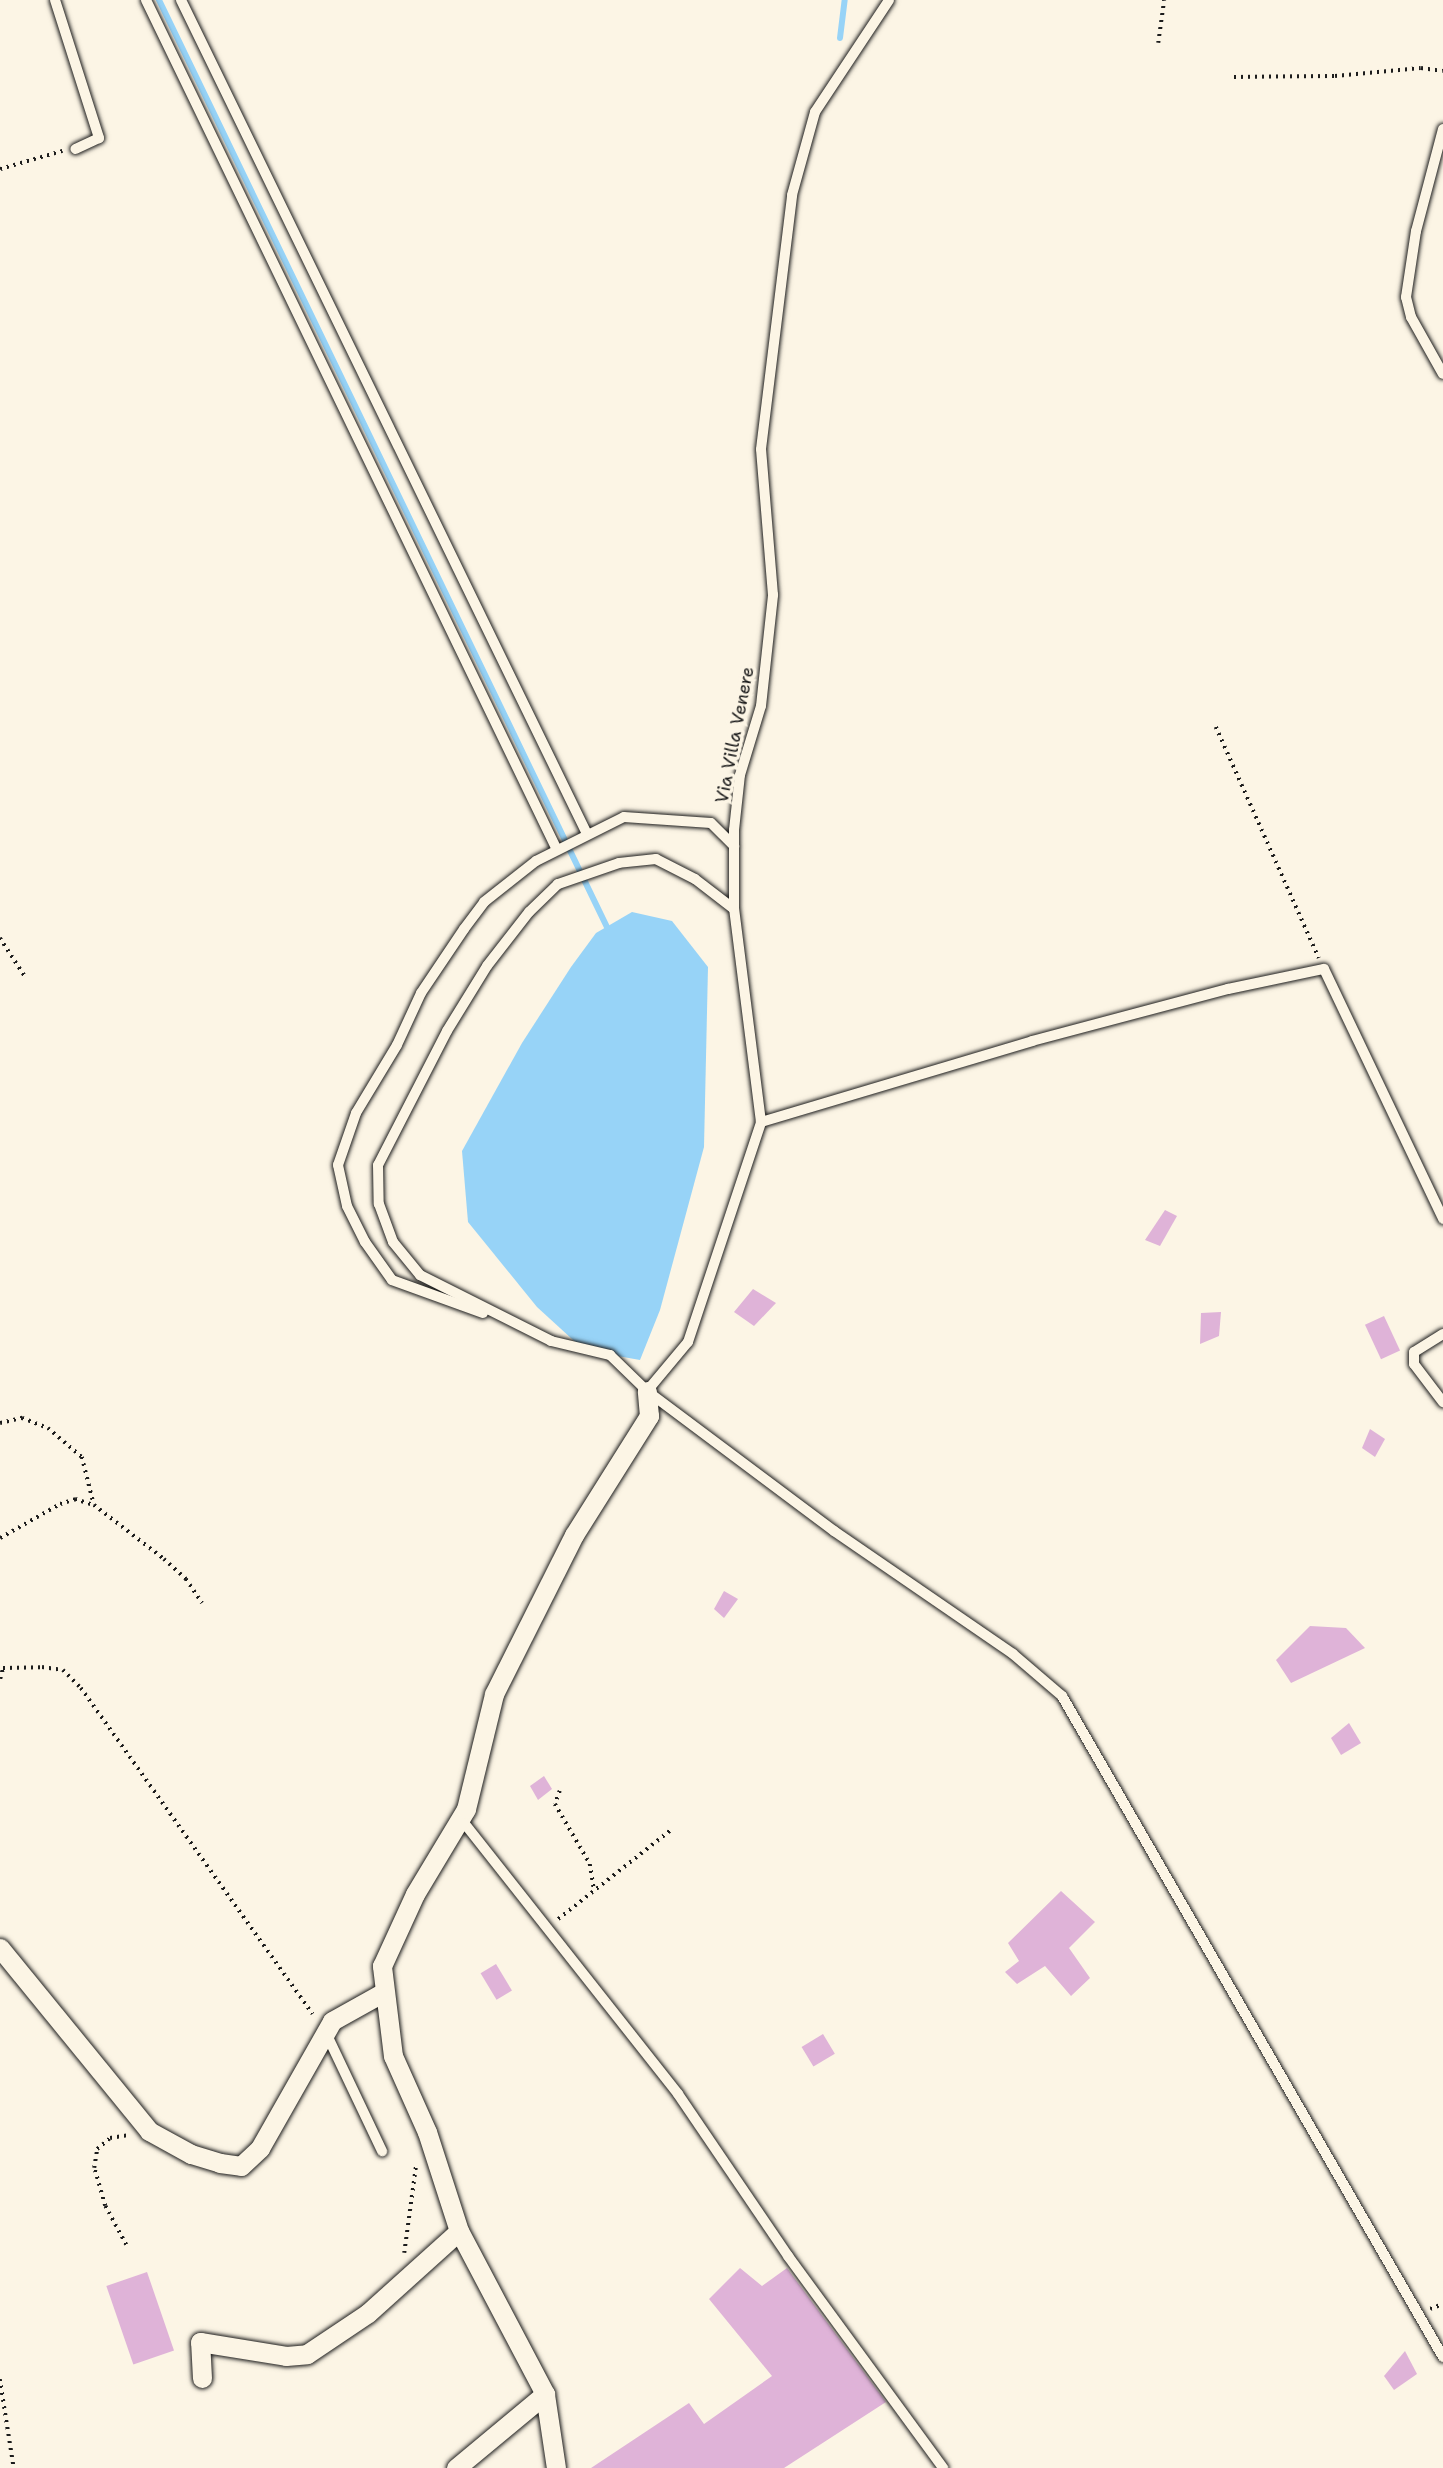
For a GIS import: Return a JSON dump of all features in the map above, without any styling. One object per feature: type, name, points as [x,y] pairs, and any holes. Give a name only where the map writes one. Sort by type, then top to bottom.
[{"type":"street","points":[[556,2468],[545,2394],[459,2231],[427,2132],[393,2056],[382,1966],[415,1894],[461,1819],[494,1694],[574,1535],[649,1416],[647,1391]]},
{"type":"street","points":[[0,1948],[149,2131],[191,2154],[241,2166],[260,2148],[329,2027],[384,1992]]},
{"type":"street","points":[[202,2378],[200,2342],[286,2356],[307,2354],[369,2313],[459,2231]]},
{"type":"street","points":[[456,2468],[545,2394]]},
{"type":"lane","points":[[55,0],[99,138],[75,149]]},
{"type":"lane","points":[[146,0],[558,850]]},
{"type":"lane","points":[[181,0],[587,834]]},
{"type":"lane","name":"Via Villa Venere","points":[[647,1391],[688,1342],[761,1122],[734,909],[734,846],[740,775],[761,706],[773,595],[761,449],[792,195],[815,112],[889,0]]},
{"type":"lane","points":[[1443,129],[1416,230],[1406,297],[1411,317],[1443,374]]},
{"type":"lane","points":[[507,1320],[392,1280],[347,1206],[338,1165],[356,1113],[397,1045],[421,993],[464,929],[505,884],[558,850],[625,817],[710,823],[734,846]]},
{"type":"lane","points":[[734,909],[695,879],[656,859],[619,863],[558,884],[487,966],[447,1031],[378,1165],[379,1205],[393,1242],[420,1275],[507,1320],[551,1341],[610,1354],[647,1391],[834,1531],[1013,1654],[1062,1696],[1443,2357]]},
{"type":"lane","points":[[761,1122],[1031,1041],[1228,989],[1324,969],[1443,1219]]},
{"type":"lane","points":[[1443,1334],[1414,1352],[1415,1364],[1443,1402]]},
{"type":"lane","points":[[461,1819],[678,2094],[788,2256],[943,2468]]},
{"type":"lane","points":[[329,2027],[382,2151]]},
{"type":"path","points":[[1158,43],[1164,0]]},
{"type":"path","points":[[1234,76],[1335,76],[1421,68],[1443,71]]},
{"type":"path","points":[[0,169],[75,149]]},
{"type":"path","points":[[1216,727],[1324,969]]},
{"type":"path","points":[[0,937],[26,978]]},
{"type":"path","points":[[0,1423],[22,1418],[48,1428],[82,1457],[94,1505]]},
{"type":"path","points":[[0,1538],[60,1504],[75,1499],[94,1505],[172,1565],[202,1604]]},
{"type":"path","points":[[0,1679],[3,1668],[63,1670],[121,1739],[312,2013],[329,2027]]},
{"type":"path","points":[[560,1791],[555,1804],[590,1864],[594,1890]]},
{"type":"path","points":[[548,1927],[672,1829]]},
{"type":"path","points":[[126,2245],[98,2187],[97,2149],[110,2138],[149,2131]]},
{"type":"path","points":[[402,2262],[417,2157]]},
{"type":"path","points":[[0,2379],[14,2468]]},
{"type":"water","points":[[632,912],[672,921],[708,967],[704,1147],[660,1310],[640,1360],[584,1350],[537,1307],[468,1222],[462,1151],[522,1043],[571,967],[596,933]]},
{"type":"building","points":[[1165,1210],[1177,1216],[1160,1246],[1145,1240]]},
{"type":"building","points":[[753,1289],[776,1303],[754,1326],[734,1312]]},
{"type":"building","points":[[1221,1312],[1219,1336],[1200,1344],[1201,1313]]},
{"type":"building","points":[[1384,1316],[1400,1350],[1381,1359],[1365,1325]]},
{"type":"building","points":[[1370,1429],[1385,1439],[1375,1457],[1362,1448]]},
{"type":"building","points":[[724,1591],[738,1599],[724,1618],[714,1609]]},
{"type":"building","points":[[1310,1626],[1346,1628],[1365,1648],[1291,1683],[1276,1660]]},
{"type":"building","points":[[1349,1723],[1361,1743],[1341,1755],[1331,1738]]},
{"type":"building","points":[[544,1776],[552,1789],[538,1800],[530,1786]]},
{"type":"building","points":[[1061,1891],[1095,1922],[1069,1948],[1090,1978],[1071,1996],[1045,1966],[1017,1984],[1005,1972],[1019,1961],[1008,1943]]},
{"type":"building","points":[[496,1964],[512,1991],[497,2000],[481,1973]]},
{"type":"building","points":[[823,2034],[835,2054],[813,2067],[802,2047]]},
{"type":"building","points":[[740,2268],[762,2286],[787,2268],[886,2402],[784,2468],[591,2468],[689,2403],[704,2424],[772,2376],[709,2299]]},
{"type":"building","points":[[147,2272],[174,2350],[133,2364],[106,2286]]},
{"type":"building","points":[[1405,2351],[1417,2374],[1394,2390],[1384,2376]]},
{"type":"waterway","points":[[159,0],[607,927]]},
{"type":"waterway","points":[[840,38],[845,0]]}]
